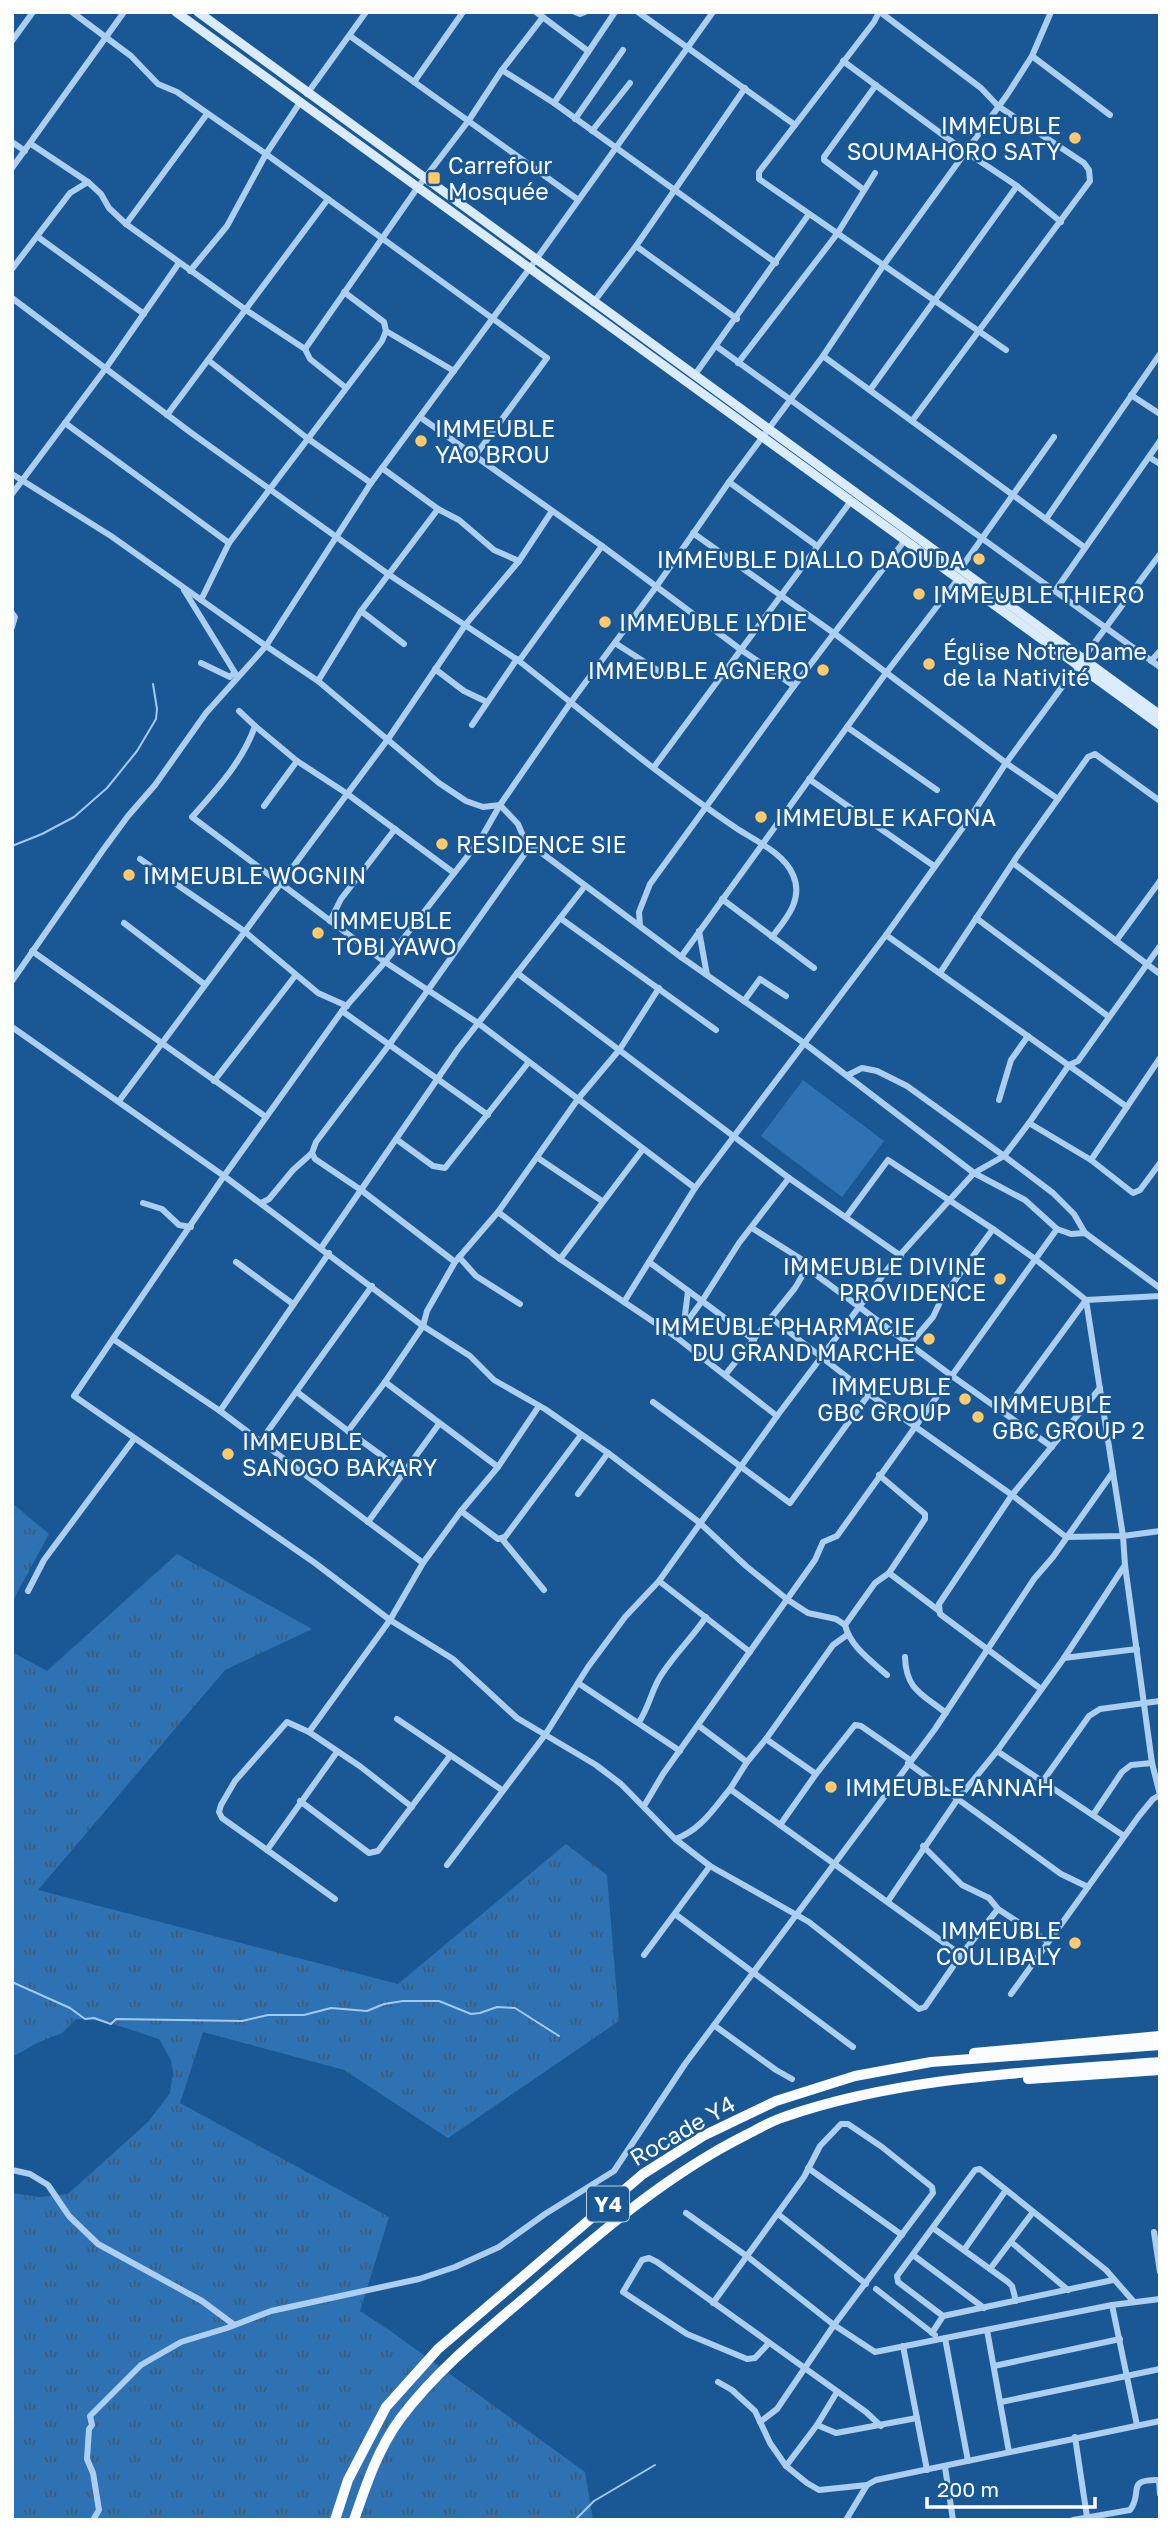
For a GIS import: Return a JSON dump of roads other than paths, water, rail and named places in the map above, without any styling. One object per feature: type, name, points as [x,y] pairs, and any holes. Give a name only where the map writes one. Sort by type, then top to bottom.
[{"type":"highway","points":[[931,2062],[1004,2049],[1160,2036]]},
{"type":"highway","name":"Rocade Y4","points":[[335,2520],[348,2480],[386,2407],[438,2349],[643,2174],[703,2136],[776,2101],[855,2076],[931,2062],[1160,2045]]},
{"type":"highway","name":"Rocade Y4","points":[[354,2520],[368,2478],[398,2422],[423,2390],[456,2356],[574,2255],[657,2190],[714,2151],[782,2117],[856,2095],[952,2081],[1160,2062]]},
{"type":"highway","points":[[952,2081],[1045,2079],[1160,2070]]},
{"type":"main road","points":[[176,12],[304,97],[765,433],[961,568],[1160,725]]},
{"type":"main road","points":[[202,14],[304,97]]},
{"type":"main road","points":[[533,264],[593,303],[694,376],[851,502],[958,579],[1160,715]]},
{"type":"street","points":[[12,41],[33,12]]},
{"type":"street","points":[[72,12],[131,56],[158,84],[177,92],[266,154],[547,358],[475,456]]},
{"type":"street","points":[[12,168],[124,12]]},
{"type":"street","points":[[190,271],[227,226],[266,154],[366,12]]},
{"type":"street","points":[[414,82],[463,12]]},
{"type":"street","points":[[536,12],[589,51]]},
{"type":"street","points":[[575,12],[585,12]]},
{"type":"street","points":[[554,103],[615,12]]},
{"type":"street","points":[[638,12],[795,125]]},
{"type":"street","points":[[12,981],[128,816],[155,785],[206,713],[236,674],[266,646],[371,483],[533,264],[713,12]]},
{"type":"street","points":[[912,421],[978,331],[1061,222],[1090,181],[1089,170],[1083,163],[998,106],[981,88],[880,12],[758,176],[759,179],[933,301],[978,331],[1006,350]]},
{"type":"street","points":[[998,1909],[961,1955],[925,2007],[919,2009],[809,1922],[710,1867],[675,1839],[644,1806],[604,1772],[517,1718],[453,1659],[390,1620],[315,1563],[74,1396],[266,1117],[345,1009],[386,962],[480,840],[500,805],[571,702],[823,356],[883,266],[1032,56],[1051,12]]},
{"type":"street","points":[[305,349],[502,70],[543,17]]},
{"type":"street","points":[[350,36],[577,199]]},
{"type":"street","points":[[575,119],[624,50]]},
{"type":"street","points":[[1032,56],[1110,115]]},
{"type":"street","points":[[843,61],[966,152],[1017,186],[1061,222]]},
{"type":"street","points":[[502,70],[554,103],[776,263]]},
{"type":"street","points":[[592,131],[630,83]]},
{"type":"street","points":[[864,190],[824,160],[824,157],[876,85]]},
{"type":"street","points":[[593,303],[636,246],[745,88]]},
{"type":"street","points":[[126,224],[207,114]]},
{"type":"street","points":[[12,142],[25,151]]},
{"type":"street","points":[[31,144],[88,182],[126,224],[305,349],[310,359],[345,387]]},
{"type":"street","points":[[738,363],[837,234],[875,173]]},
{"type":"street","points":[[12,270],[70,193],[88,182]]},
{"type":"street","points":[[870,390],[1017,186]]},
{"type":"street","points":[[167,415],[328,199]]},
{"type":"street","points":[[694,376],[809,214]]},
{"type":"street","points":[[38,237],[144,314]]},
{"type":"street","points":[[636,246],[737,319]]},
{"type":"street","points":[[12,494],[106,368],[179,263]]},
{"type":"street","points":[[201,600],[229,543],[382,341],[386,331],[384,322],[344,292]]},
{"type":"street","points":[[12,298],[167,415],[388,574],[518,660],[706,808],[783,860],[793,873],[797,886],[796,897],[790,913],[772,937]]},
{"type":"street","points":[[386,331],[454,371]]},
{"type":"street","points":[[716,346],[1160,667]]},
{"type":"street","points":[[1046,519],[1160,354]]},
{"type":"street","points":[[823,356],[1084,547]]},
{"type":"street","points":[[208,360],[307,438],[371,483]]},
{"type":"street","points":[[1131,395],[1160,414]]},
{"type":"street","points":[[420,417],[794,686]]},
{"type":"street","points":[[65,423],[229,543]]},
{"type":"street","points":[[961,568],[1054,437]]},
{"type":"street","points":[[1055,591],[1160,441]]},
{"type":"street","points":[[1149,457],[1160,464]]},
{"type":"street","points":[[382,468],[438,509],[459,520],[494,550],[519,561]]},
{"type":"street","points":[[12,474],[111,536],[318,681],[439,783],[466,801],[483,807],[500,805]]},
{"type":"street","points":[[729,482],[817,546]]},
{"type":"street","points":[[654,767],[851,502]]},
{"type":"street","points":[[318,681],[361,611],[438,509]]},
{"type":"street","points":[[119,1101],[388,739],[466,624],[519,561],[552,510]]},
{"type":"street","points":[[693,533],[1058,799]]},
{"type":"street","points":[[640,926],[639,912],[650,884],[794,686],[905,540]]},
{"type":"street","points":[[471,725],[602,546]]},
{"type":"street","points":[[624,1301],[695,1188],[886,935],[1006,763],[1160,554]]},
{"type":"street","points":[[681,957],[886,673],[958,579]]},
{"type":"street","points":[[181,586],[236,674]]},
{"type":"street","points":[[361,611],[404,644]]},
{"type":"street","points":[[12,613],[15,617],[12,627]]},
{"type":"street","points":[[615,643],[668,677]]},
{"type":"street","points":[[1151,661],[1160,651]]},
{"type":"street","points":[[201,663],[230,677],[236,674]]},
{"type":"street","points":[[435,669],[464,691],[487,702]]},
{"type":"street","points":[[239,711],[297,761],[346,793],[454,873]]},
{"type":"street","points":[[255,726],[250,741],[236,763],[191,817],[386,962],[478,1023],[695,1188]]},
{"type":"street","points":[[847,727],[937,790]]},
{"type":"street","points":[[940,973],[1013,863],[1092,754],[1160,801]]},
{"type":"street","points":[[264,806],[297,761]]},
{"type":"street","points":[[809,779],[934,866]]},
{"type":"street","points":[[500,805],[518,824],[531,845],[681,957],[848,1075],[974,1173],[1025,1200],[1057,1229],[1071,1234],[1085,1233]]},
{"type":"street","points":[[330,921],[341,899],[395,829]]},
{"type":"street","points":[[261,1203],[269,1199],[293,1170],[312,1153],[316,1142],[531,845]]},
{"type":"street","points":[[141,859],[244,931],[295,976],[345,1009],[388,1045],[488,1115]]},
{"type":"street","points":[[1013,863],[1160,974]]},
{"type":"street","points":[[1116,941],[1160,881]]},
{"type":"street","points":[[321,1248],[436,1080],[585,886]]},
{"type":"street","points":[[722,899],[814,968]]},
{"type":"street","points":[[560,918],[716,1030]]},
{"type":"street","points":[[976,918],[1109,1017]]},
{"type":"street","points":[[124,923],[204,985]]},
{"type":"street","points":[[699,931],[707,975]]},
{"type":"street","points":[[886,935],[1127,1107]]},
{"type":"street","points":[[447,1866],[545,1735],[625,1617],[660,1581],[777,1416],[890,1266],[974,1173],[1004,1156],[1069,1065],[1078,1061],[1160,946]]},
{"type":"street","points":[[32,951],[266,1117]]},
{"type":"street","points":[[517,973],[789,1178],[901,1256]]},
{"type":"street","points":[[214,1081],[295,976]]},
{"type":"street","points":[[744,1001],[760,979],[786,996]]},
{"type":"street","points":[[348,1431],[423,1326],[427,1311],[457,1260],[498,1212],[578,1100],[620,1049],[659,988]]},
{"type":"street","points":[[12,1027],[224,1176],[423,1326],[470,1356],[494,1380],[539,1406],[608,1453],[700,1523],[788,1600],[808,1612],[836,1619],[845,1625],[847,1635],[857,1648],[887,1675]]},
{"type":"street","points":[[999,1100],[1011,1060],[1028,1036]]},
{"type":"street","points":[[1091,1160],[1160,1058]]},
{"type":"street","points":[[396,1139],[433,1166],[442,1170],[449,1166],[528,1063]]},
{"type":"street","points":[[848,1075],[862,1068],[877,1071],[907,1087],[1054,1193],[1074,1213],[1085,1233],[1160,1288]]},
{"type":"street","points":[[1029,1123],[1091,1160],[1133,1193],[1140,1190],[1160,1163]]},
{"type":"street","points":[[560,1259],[601,1201],[643,1149]]},
{"type":"street","points":[[312,1153],[315,1159],[476,1276],[520,1304]]},
{"type":"street","points":[[538,1158],[601,1201]]},
{"type":"street","points":[[846,1217],[888,1160],[951,1199],[1035,1259],[1086,1300],[1160,1296]]},
{"type":"street","points":[[676,1337],[739,1243],[789,1178]]},
{"type":"street","points":[[143,1203],[162,1209],[179,1225],[191,1227]]},
{"type":"street","points":[[498,1212],[560,1259],[676,1337],[777,1416]]},
{"type":"street","points":[[752,1228],[807,1264],[807,1268],[909,1345],[1052,1447]]},
{"type":"street","points":[[909,1345],[933,1317],[942,1298],[993,1229]]},
{"type":"street","points":[[644,1806],[663,1774],[788,1600],[815,1560],[823,1542],[837,1536],[1057,1229]]},
{"type":"street","points":[[220,1411],[329,1253]]},
{"type":"street","points":[[236,1262],[293,1304]]},
{"type":"street","points":[[649,1262],[754,1340]]},
{"type":"street","points":[[725,1375],[807,1268]]},
{"type":"street","points":[[260,1442],[372,1286]]},
{"type":"street","points":[[683,1328],[688,1291]]},
{"type":"street","points":[[1011,1994],[1047,1941],[1066,1921],[1124,1836],[1153,1799],[1160,1795],[1152,1763],[1123,1536],[1086,1300]]},
{"type":"street","points":[[1004,1412],[1086,1300]]},
{"type":"street","points":[[771,1318],[869,1394],[1012,1495],[1066,1537],[1123,1536],[1160,1531]]},
{"type":"street","points":[[113,1339],[220,1411],[423,1563]]},
{"type":"street","points":[[385,1382],[498,1467]]},
{"type":"street","points":[[937,1610],[1012,1495],[1100,1388]]},
{"type":"street","points":[[297,1392],[404,1472]]},
{"type":"street","points":[[653,1402],[790,1503],[869,1394]]},
{"type":"street","points":[[309,1732],[390,1620],[423,1563],[498,1467],[539,1406]]},
{"type":"street","points":[[368,1522],[439,1424]]},
{"type":"street","points":[[502,1539],[581,1435]]},
{"type":"street","points":[[28,1591],[44,1560],[134,1438]]},
{"type":"street","points":[[578,1494],[608,1453]]},
{"type":"street","points":[[93,2520],[99,2510],[93,2473],[87,2459],[89,2429],[92,2425],[90,2416],[141,2365],[181,2342],[271,2311],[419,2279],[455,2267],[510,2240],[545,2214],[614,2172],[685,2064],[946,1713],[1034,1579],[1113,1472]]},
{"type":"street","points":[[845,1625],[875,1583],[889,1573],[924,1523],[925,1514],[879,1475]]},
{"type":"street","points":[[461,1511],[502,1539],[544,1590]]},
{"type":"street","points":[[888,1901],[923,1846],[997,1751],[1064,1658],[1125,1565]]},
{"type":"street","points":[[889,1573],[1041,1689]]},
{"type":"street","points":[[660,1581],[750,1651]]},
{"type":"street","points":[[639,1722],[650,1704],[653,1689],[662,1674],[706,1616]]},
{"type":"street","points":[[675,1839],[697,1828],[730,1789],[833,1645],[847,1635]]},
{"type":"street","points":[[1064,1658],[1137,1649]]},
{"type":"street","points":[[905,1657],[905,1674],[909,1683],[946,1713]]},
{"type":"street","points":[[578,1683],[680,1751]]},
{"type":"street","points":[[1043,1781],[1089,1716],[1100,1709],[1160,1701]]},
{"type":"street","points":[[397,1719],[502,1790]]},
{"type":"street","points":[[335,1899],[227,1824],[219,1812],[235,1781],[283,1725],[292,1722],[361,1766],[412,1807]]},
{"type":"street","points":[[699,1726],[747,1762]]},
{"type":"street","points":[[780,1825],[816,1774],[855,1726],[861,1726],[957,1800],[1061,1874],[1087,1888]]},
{"type":"street","points":[[766,1739],[816,1774]]},
{"type":"street","points":[[997,1751],[1124,1836]]},
{"type":"street","points":[[267,1850],[337,1752]]},
{"type":"street","points":[[300,1801],[369,1853],[378,1852],[450,1756]]},
{"type":"street","points":[[1093,1815],[1122,1772],[1130,1765],[1152,1763]]},
{"type":"street","points":[[730,1789],[961,1955]]},
{"type":"street","points":[[923,1846],[961,1885],[989,1898],[998,1909],[1047,1941]]},
{"type":"street","points":[[644,1955],[710,1867]]},
{"type":"street","points":[[675,1914],[853,2047]]},
{"type":"street","points":[[715,2026],[792,2079]]},
{"type":"street","points":[[713,2303],[778,2214],[820,2146],[841,2124],[848,2124],[883,2147],[932,2188],[933,2193],[834,2325],[777,2409],[760,2422]]},
{"type":"street","points":[[808,2168],[902,2235]]},
{"type":"street","points":[[943,2316],[898,2282],[897,2276],[975,2170],[980,2169],[1106,2270],[1134,2302]]},
{"type":"street","points":[[12,2170],[30,2174],[48,2185],[69,2217],[98,2244],[202,2301],[233,2324]]},
{"type":"street","points":[[964,2250],[1006,2190]]},
{"type":"street","points":[[990,2269],[1033,2212]]},
{"type":"street","points":[[685,2213],[748,2256],[834,2325],[875,2352],[1112,2305],[1160,2299]]},
{"type":"street","points":[[778,2214],[866,2284]]},
{"type":"street","points":[[933,2228],[1012,2286],[1016,2301]]},
{"type":"street","points":[[1154,2232],[1160,2272]]},
{"type":"street","points":[[1011,2242],[1068,2290]]},
{"type":"street","points":[[913,2255],[984,2308]]},
{"type":"street","points":[[769,2343],[755,2358],[747,2359],[687,2334],[623,2292],[642,2260],[649,2258],[769,2343],[804,2369],[866,2412],[881,2426]]},
{"type":"street","points":[[932,2333],[943,2316],[1113,2280]]},
{"type":"street","points":[[876,2289],[942,2338]]},
{"type":"street","points":[[1112,2305],[1137,2425]]},
{"type":"street","points":[[987,2330],[1009,2452]]},
{"type":"street","points":[[942,2338],[968,2461]]},
{"type":"street","points":[[994,2365],[1120,2339]]},
{"type":"street","points":[[902,2346],[927,2470]]},
{"type":"street","points":[[1001,2402],[1160,2369]]},
{"type":"street","points":[[718,2382],[755,2411],[770,2443],[786,2466],[820,2490],[867,2485],[876,2480],[1160,2421]]},
{"type":"street","points":[[786,2466],[817,2426],[837,2392]]},
{"type":"street","points":[[817,2426],[836,2433],[917,2418]]},
{"type":"street","points":[[1075,2437],[1087,2517]]},
{"type":"street","points":[[945,2466],[953,2520]]},
{"type":"street","points":[[1073,2520],[1130,2510],[1135,2503],[1135,2487],[1144,2480],[1159,2480],[1160,2494]]},
{"type":"street","points":[[846,2520],[867,2485]]},
{"type":"street","points":[[1130,2510],[1132,2520]]},
{"type":"waterway","points":[[12,846],[74,817],[107,788],[137,751],[156,719],[153,684]]},
{"type":"waterway","points":[[12,1982],[70,2008],[85,2019],[94,2018],[111,2024],[116,2019],[242,2021],[268,2015],[304,2015],[331,2008],[367,2011],[384,2004],[403,2001],[439,2001],[471,2014],[497,2007],[515,2008],[559,2036]]},
{"type":"waterway","points":[[575,2520],[594,2501],[655,2465]]},
{"type":"place","name":"IMMEUBLE SOUMAHORO SATY","points":[[1075,138]]},
{"type":"place","name":"Carrefour Mosquée","points":[[434,178]]},
{"type":"place","name":"IMMEUBLE YAO BROU","points":[[421,441]]},
{"type":"place","name":"IMMEUBLE DIALLO DAOUDA","points":[[979,559]]},
{"type":"place","name":"IMMEUBLE THIERO","points":[[919,594]]},
{"type":"place","name":"IMMEUBLE LYDIE","points":[[605,622]]},
{"type":"place","name":"Église Notre Dame de la Nativité","points":[[929,664]]},
{"type":"place","name":"IMMEUBLE AGNERO","points":[[823,670]]},
{"type":"place","name":"IMMEUBLE KAFONA","points":[[761,817]]},
{"type":"place","name":"RESIDENCE SIE","points":[[442,844]]},
{"type":"place","name":"IMMEUBLE WOGNIN","points":[[129,875]]},
{"type":"place","name":"IMMEUBLE TOBI YAWO","points":[[318,933]]},
{"type":"place","name":"IMMEUBLE DIVINE PROVIDENCE","points":[[1000,1279]]},
{"type":"place","name":"IMMEUBLE PHARMACIE DU GRAND MARCHE","points":[[929,1339]]},
{"type":"place","name":"IMMEUBLE GBC GROUP","points":[[965,1399]]},
{"type":"place","name":"IMMEUBLE GBC GROUP 2","points":[[978,1417]]},
{"type":"place","name":"IMMEUBLE SANOGO BAKARY","points":[[228,1454]]},
{"type":"place","name":"IMMEUBLE ANNAH","points":[[831,1787]]},
{"type":"place","name":"IMMEUBLE COULIBALY","points":[[1075,1943]]}]
